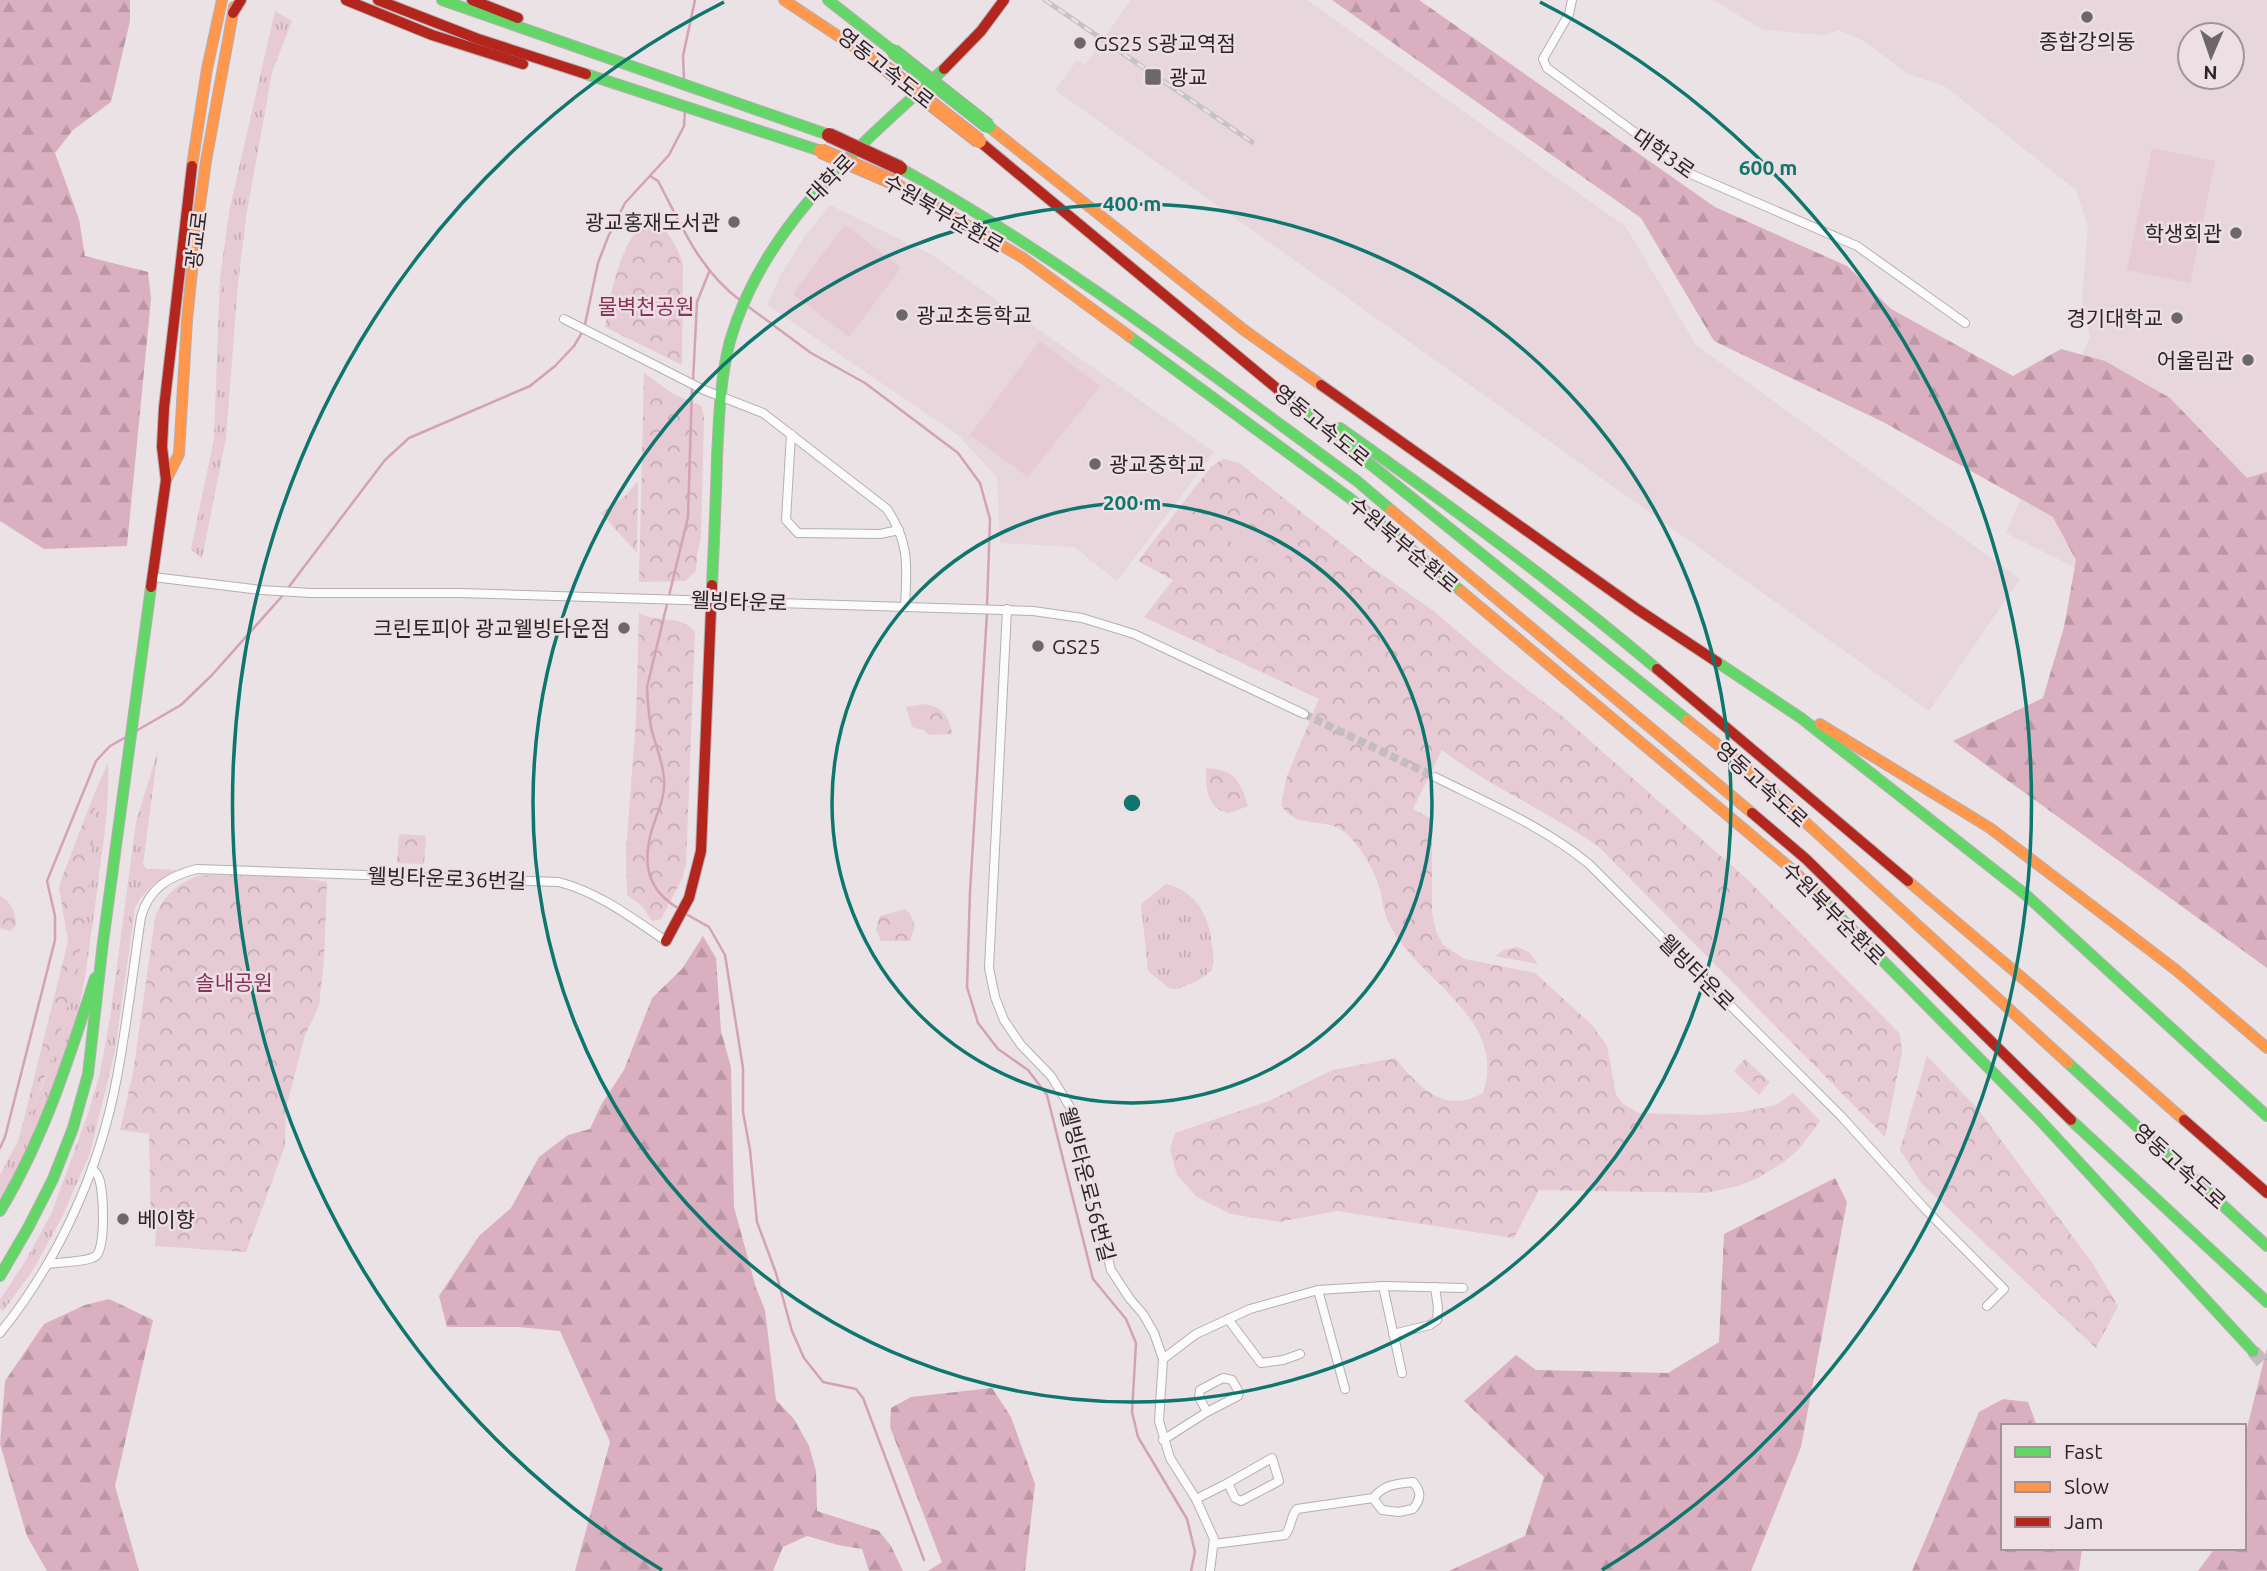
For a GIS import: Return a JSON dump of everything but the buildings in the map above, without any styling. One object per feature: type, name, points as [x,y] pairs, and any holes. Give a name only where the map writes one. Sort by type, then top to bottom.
[{"type":"main road","name":"광교로","points":[[100,962],[166,480],[163,434],[172,326],[193,155],[222,0]]},
{"type":"main road","points":[[234,7],[241,0]]},
{"type":"main road","points":[[346,0],[432,35],[521,64],[647,95]]},
{"type":"main road","name":"수원북부순환로","points":[[378,0],[478,39],[821,151],[895,183],[1023,258],[1351,499],[1795,872],[2038,1118],[2253,1351]]},
{"type":"main road","name":"수원북부순환로","points":[[442,0],[829,135],[900,168],[965,204],[1074,275],[1357,481],[1806,859],[2056,1107],[2267,1303]]},
{"type":"main road","points":[[472,0],[645,72]]},
{"type":"main road","points":[[784,0],[883,66]]},
{"type":"main road","name":"영동고속도로","points":[[801,0],[979,141],[1230,351],[1743,765],[2267,1246]]},
{"type":"main road","name":"영동고속도로","points":[[828,0],[1244,330],[1637,609],[1801,718],[2025,895],[2267,1116]]},
{"type":"main road","points":[[840,0],[893,51]]},
{"type":"main road","name":"대학로","points":[[712,601],[722,371],[748,292],[771,250],[818,187],[960,54],[981,32],[1004,0]]},
{"type":"main road","name":"광교로","points":[[166,480],[178,454],[195,242],[206,161],[234,7]]},
{"type":"main road","name":"영동고속도로","points":[[1230,351],[1418,483],[1611,630],[2040,993],[2267,1193]]},
{"type":"main road","name":"웰빙타운로36번길","points":[[666,941],[677,926],[690,899],[701,851],[712,601]]},
{"type":"main road","name":"영동고속도로","points":[[1716,662],[1990,828],[2176,970],[2267,1048]]},
{"type":"main road","points":[[0,1211],[36,1147],[54,1104],[100,962]]},
{"type":"main road","points":[[1,1274],[27,1234],[49,1190],[74,1127],[88,1073],[97,1021],[100,962]]},
{"type":"street","name":"대학3로","points":[[1572,0],[1569,14],[1543,59],[1547,68],[1693,175],[1857,246],[1965,323]]},
{"type":"street","points":[[564,319],[704,390],[763,413],[887,509],[900,530],[907,562],[905,606]]},
{"type":"street","points":[[791,433],[786,520],[792,530],[798,533],[866,534],[900,530]]},
{"type":"street","name":"웰빙타운로","points":[[153,577],[311,593],[461,593],[1007,609],[1082,618],[1134,634],[1304,714]]},
{"type":"street","name":"웰빙타운로56번길","points":[[1007,609],[989,968],[995,997],[1004,1020],[1021,1045],[1051,1076],[1070,1107],[1111,1270],[1143,1314],[1164,1359],[1159,1421],[1163,1440],[1170,1458],[1196,1499],[1214,1544]]},
{"type":"street","name":"웰빙타운로","points":[[1435,777],[1529,825],[1589,864],[1841,1116],[1926,1210],[2004,1289],[1987,1306]]},
{"type":"street","name":"웰빙타운로36번길","points":[[0,1333],[48,1264],[92,1168],[117,1078],[144,905],[152,892],[167,880],[197,869],[559,882],[584,890],[611,904],[666,941]]},
{"type":"street","points":[[48,1264],[92,1258],[99,1254],[103,1244],[101,1194],[99,1177],[92,1168]]},
{"type":"street","points":[[1164,1359],[1196,1334],[1250,1309],[1318,1290],[1383,1286],[1462,1288]]},
{"type":"street","points":[[1383,1286],[1402,1373]]},
{"type":"street","points":[[1393,1334],[1430,1325],[1437,1320],[1435,1287]]},
{"type":"street","points":[[1318,1290],[1345,1390]]},
{"type":"street","points":[[1228,1319],[1261,1363],[1300,1354]]},
{"type":"street","points":[[1163,1440],[1238,1396],[1239,1392],[1232,1380],[1223,1378],[1200,1390],[1199,1397],[1207,1412]]},
{"type":"street","points":[[1196,1499],[1272,1458],[1279,1481],[1241,1501],[1235,1499],[1228,1483]]},
{"type":"street","points":[[1210,1571],[1214,1544],[1285,1535],[1297,1509],[1373,1498],[1382,1488],[1413,1482],[1419,1490],[1420,1500],[1413,1509],[1399,1512],[1382,1510],[1373,1498]]},
{"type":"shaded area","points":[[1131,0],[1307,0],[1626,227],[1696,345],[2020,579],[1929,711],[1055,90],[1077,60],[1085,65]]},
{"type":"shaded area","name":"경기대학교","points":[[1713,0],[2267,0],[2267,664],[2006,533],[2090,337],[2082,299],[2088,227],[2076,190],[1946,87],[1908,74],[1861,39],[1838,30],[1827,35],[1763,30]]},
{"type":"shaded area","points":[[830,205],[932,255],[1214,452],[1117,581],[1074,547],[1000,543],[997,477],[958,435],[767,305],[780,276],[805,236]]},
{"type":"green space","points":[[0,0],[130,0],[130,21],[111,102],[73,130],[55,153],[79,219],[85,256],[148,272],[151,299],[127,546],[44,549],[0,521]]},
{"type":"green space","points":[[1332,0],[1419,0],[1715,207],[1847,266],[1891,309],[2013,376],[2061,349],[2105,361],[2170,398],[2247,478],[2267,472],[2267,968],[1953,741],[2043,698],[2064,627],[2076,560],[2053,517],[1885,423],[1714,341],[1641,218]]},
{"type":"green space","points":[[275,11],[292,21],[272,72],[246,217],[226,437],[202,559],[191,549],[214,439],[220,279],[229,212]]},
{"type":"green space","points":[[2152,148],[2215,161],[2190,283],[2127,270]]},
{"type":"green space","name":"물벽천공원","points":[[652,212],[674,244],[683,265],[682,365],[605,327],[619,265],[632,237]]},
{"type":"green space","points":[[845,225],[901,268],[849,337],[793,294]]},
{"type":"green space","points":[[1040,341],[1100,386],[1028,477],[970,435]]},
{"type":"green space","points":[[644,373],[673,394],[701,406],[704,417],[701,537],[696,571],[685,581],[639,582]]},
{"type":"green space","points":[[1223,459],[1239,463],[1367,564],[1435,612],[1507,674],[1562,716],[1748,880],[1900,1034],[1902,1052],[1885,1137],[1599,847],[1442,750],[1413,809],[1432,819],[1432,913],[1443,945],[1465,959],[1535,973],[1592,1025],[1607,1046],[1616,1095],[1623,1104],[1639,1113],[1704,1115],[1742,1112],[1776,1105],[1793,1093],[1820,1121],[1799,1149],[1784,1162],[1758,1178],[1738,1186],[1706,1193],[1539,1190],[1514,1238],[1337,1211],[1279,1222],[1231,1214],[1197,1197],[1177,1175],[1170,1149],[1175,1133],[1269,1101],[1333,1070],[1395,1058],[1423,1088],[1433,1095],[1456,1101],[1483,1093],[1487,1067],[1483,1043],[1473,1022],[1405,948],[1392,929],[1376,878],[1355,843],[1342,830],[1296,818],[1281,805],[1287,776],[1319,699],[1144,617],[1173,580],[1138,561],[1211,467]]},
{"type":"green space","points":[[638,481],[637,553],[601,513],[624,497]]},
{"type":"green space","points":[[1231,515],[1268,541],[1256,559],[1219,534]]},
{"type":"green space","points":[[1272,544],[1287,555],[1274,571],[1260,561]]},
{"type":"green space","points":[[639,613],[681,622],[695,631],[686,864],[682,879],[661,919],[652,921],[642,906],[627,895],[626,851],[636,720]]},
{"type":"green space","points":[[925,704],[944,714],[952,734],[929,735],[924,730],[912,727],[906,707]]},
{"type":"green space","points":[[158,751],[143,864],[147,869],[177,870],[153,885],[135,908],[115,1051],[90,1153],[62,1217],[33,1270],[3,1311],[0,1308],[0,1300],[52,1212],[100,1073],[136,822]]},
{"type":"green space","points":[[108,763],[103,843],[78,1013],[46,1109],[0,1199],[0,1175],[44,1082],[68,1004],[85,913],[95,792]]},
{"type":"green space","points":[[1206,768],[1224,771],[1235,778],[1248,806],[1229,813],[1216,807],[1207,790]]},
{"type":"green space","points":[[95,792],[85,921],[68,1007],[40,1088],[22,1127],[68,941],[59,888]]},
{"type":"green space","points":[[399,834],[426,836],[424,864],[397,863]]},
{"type":"green space","name":"솔내공원","points":[[201,875],[291,876],[327,882],[319,1006],[305,1035],[286,1108],[285,1146],[246,1252],[155,1246],[156,1228],[151,1222],[149,1134],[120,1130],[133,1073],[155,918],[172,891]]},
{"type":"green space","points":[[1166,884],[1186,893],[1200,907],[1211,935],[1214,957],[1210,972],[1201,979],[1175,989],[1169,988],[1148,971],[1141,904]]},
{"type":"green space","points":[[0,896],[7,901],[14,913],[16,926],[10,931],[0,928]]},
{"type":"green space","points":[[905,909],[915,926],[910,941],[881,941],[876,929],[880,916]]},
{"type":"green space","points":[[703,936],[716,958],[721,1031],[731,1067],[734,1207],[756,1288],[765,1310],[776,1400],[794,1419],[809,1446],[816,1471],[817,1511],[879,1531],[891,1546],[903,1571],[869,1571],[862,1549],[807,1536],[783,1547],[773,1571],[575,1571],[610,1442],[560,1331],[519,1327],[447,1327],[439,1296],[479,1236],[511,1208],[539,1157],[568,1135],[590,1129],[601,1105],[624,1070],[652,998],[682,969]]},
{"type":"green space","points":[[1517,947],[1529,952],[1538,964],[1495,956],[1504,950]]},
{"type":"green space","points":[[1927,1056],[1977,1108],[2093,1264],[2118,1306],[2096,1348],[1922,1184],[1900,1150]]},
{"type":"green space","points":[[1745,1059],[1770,1082],[1759,1095],[1734,1071]]},
{"type":"green space","points":[[1835,1178],[1847,1202],[1801,1447],[1751,1571],[1449,1571],[1525,1536],[1544,1477],[1464,1401],[1516,1355],[1536,1370],[1668,1373],[1719,1342],[1724,1234]]},
{"type":"green space","points":[[109,1299],[153,1320],[115,1486],[139,1571],[47,1571],[27,1536],[0,1444],[5,1381],[44,1324],[85,1305]]},
{"type":"green space","points":[[2267,1348],[2267,1571],[2198,1571],[2214,1550],[2246,1550],[2246,1432]]},
{"type":"green space","points":[[992,1388],[1011,1417],[1035,1484],[1025,1571],[928,1571],[942,1562],[890,1427],[891,1408],[911,1397]]},
{"type":"green space","points":[[2003,1399],[2028,1402],[2036,1424],[2001,1424],[2001,1550],[2082,1550],[2079,1571],[1912,1571],[1979,1412]]},
{"type":"waterway","points":[[684,79],[683,56],[695,0]]},
{"type":"waterway","points":[[288,588],[385,460],[409,438],[530,386],[574,346],[584,329],[598,263],[608,237],[625,203],[669,155],[684,126],[685,110]]},
{"type":"waterway","points":[[650,176],[658,181],[703,261],[726,289],[741,301]]},
{"type":"waterway","points":[[693,381],[697,302],[709,272]]},
{"type":"waterway","points":[[746,305],[811,353],[865,383],[958,453],[980,483],[990,519],[987,606]]},
{"type":"waterway","points":[[681,910],[664,898],[649,874],[648,853],[661,804],[664,779],[652,731],[647,687],[688,517],[692,387]]},
{"type":"waterway","points":[[136,731],[181,705],[212,675],[284,594]]},
{"type":"waterway","points":[[987,613],[967,987],[978,1023],[998,1049],[1028,1070],[1047,1095],[1093,1279],[1126,1319],[1136,1343],[1132,1412],[1138,1437],[1187,1519],[1195,1552],[1191,1571]]},
{"type":"waterway","points":[[0,1148],[55,940],[55,916],[47,881],[96,761],[110,746],[128,736]]},
{"type":"waterway","points":[[686,914],[709,927],[725,955],[743,1068],[743,1112],[750,1150],[757,1222],[776,1273],[792,1331],[804,1358],[823,1382],[856,1389],[863,1398],[924,1560]]},
{"type":"tunnel","points":[[1304,714],[1435,777]]},
{"type":"tunnel","points":[[2253,1351],[2267,1367]]},
{"type":"railway","points":[[1045,0],[1252,142]]},
{"type":"traffic: fast","points":[[442,0],[829,135]]},
{"type":"traffic: fast","points":[[828,0],[893,51]]},
{"type":"traffic: fast","points":[[893,51],[988,126]]},
{"type":"traffic: fast","points":[[712,585],[722,384],[730,341],[745,299],[765,261],[818,191],[879,128],[944,69]]},
{"type":"traffic: fast","points":[[586,74],[821,151]]},
{"type":"traffic: fast","points":[[900,168],[1019,240],[1133,317],[1357,481],[1391,510]]},
{"type":"traffic: fast","points":[[1129,336],[1351,499],[1461,591]]},
{"type":"traffic: fast","points":[[1281,392],[1687,720]]},
{"type":"traffic: fast","points":[[1340,428],[1501,545],[1657,669]]},
{"type":"traffic: fast","points":[[0,1276],[53,1179],[73,1128],[88,1074],[151,587]]},
{"type":"traffic: fast","points":[[1717,662],[1801,718],[2026,895],[2267,1116]]},
{"type":"traffic: fast","points":[[1816,893],[2038,1118],[2253,1351]]},
{"type":"traffic: fast","points":[[0,1211],[43,1127],[95,978]]},
{"type":"traffic: fast","points":[[2068,1063],[2267,1246]]},
{"type":"traffic: fast","points":[[2071,1120],[2267,1302]]},
{"type":"traffic: slow","points":[[192,166],[207,69],[222,0]]},
{"type":"traffic: slow","points":[[784,0],[883,66]]},
{"type":"traffic: slow","points":[[166,480],[179,454],[195,241],[206,161],[234,7]]},
{"type":"traffic: slow","points":[[883,66],[979,141]]},
{"type":"traffic: slow","points":[[988,126],[1244,330],[1321,385]]},
{"type":"traffic: slow","points":[[821,151],[895,183]]},
{"type":"traffic: slow","points":[[895,183],[1023,258],[1129,336]]},
{"type":"traffic: slow","points":[[1391,510],[1752,813]]},
{"type":"traffic: slow","points":[[1461,591],[1795,872],[1816,893]]},
{"type":"traffic: slow","points":[[1687,720],[1743,765],[2068,1063]]},
{"type":"traffic: slow","points":[[1820,724],[1990,828],[2176,970],[2267,1048]]},
{"type":"traffic: slow","points":[[1908,881],[2184,1120]]},
{"type":"traffic: jam","points":[[233,13],[241,0]]},
{"type":"traffic: jam","points":[[346,0],[432,35],[523,64]]},
{"type":"traffic: jam","points":[[378,0],[478,39],[586,74]]},
{"type":"traffic: jam","points":[[472,0],[518,18]]},
{"type":"traffic: jam","points":[[944,69],[981,31],[1004,0]]},
{"type":"traffic: jam","points":[[829,135],[900,168]]},
{"type":"traffic: jam","points":[[979,141],[1281,392]]},
{"type":"traffic: jam","points":[[151,587],[166,480],[162,447],[164,408],[192,166]]},
{"type":"traffic: jam","points":[[1321,385],[1637,609],[1717,662]]},
{"type":"traffic: jam","points":[[666,941],[689,898],[701,851],[712,585]]},
{"type":"traffic: jam","points":[[1657,669],[1908,881]]},
{"type":"traffic: jam","points":[[1752,813],[1806,859],[2071,1120]]},
{"type":"traffic: jam","points":[[2184,1120],[2267,1193]]},
{"type":"place","name":"종합강의동","points":[[2087,17]]},
{"type":"place","name":"GS25 S광교역점","points":[[1080,43]]},
{"type":"place","name":"광교","points":[[1153,77]]},
{"type":"place","name":"광교홍재도서관","points":[[734,222]]},
{"type":"place","name":"학생회관","points":[[2236,233]]},
{"type":"place","name":"광교초등학교","points":[[902,315]]},
{"type":"place","name":"경기대학교","points":[[2177,318]]},
{"type":"place","name":"어울림관","points":[[2248,360]]},
{"type":"place","name":"광교중학교","points":[[1095,464]]},
{"type":"place","name":"크린토피아 광교웰빙타운점","points":[[624,628]]},
{"type":"place","name":"GS25","points":[[1038,646]]},
{"type":"place","name":"베이향","points":[[123,1219]]}]
